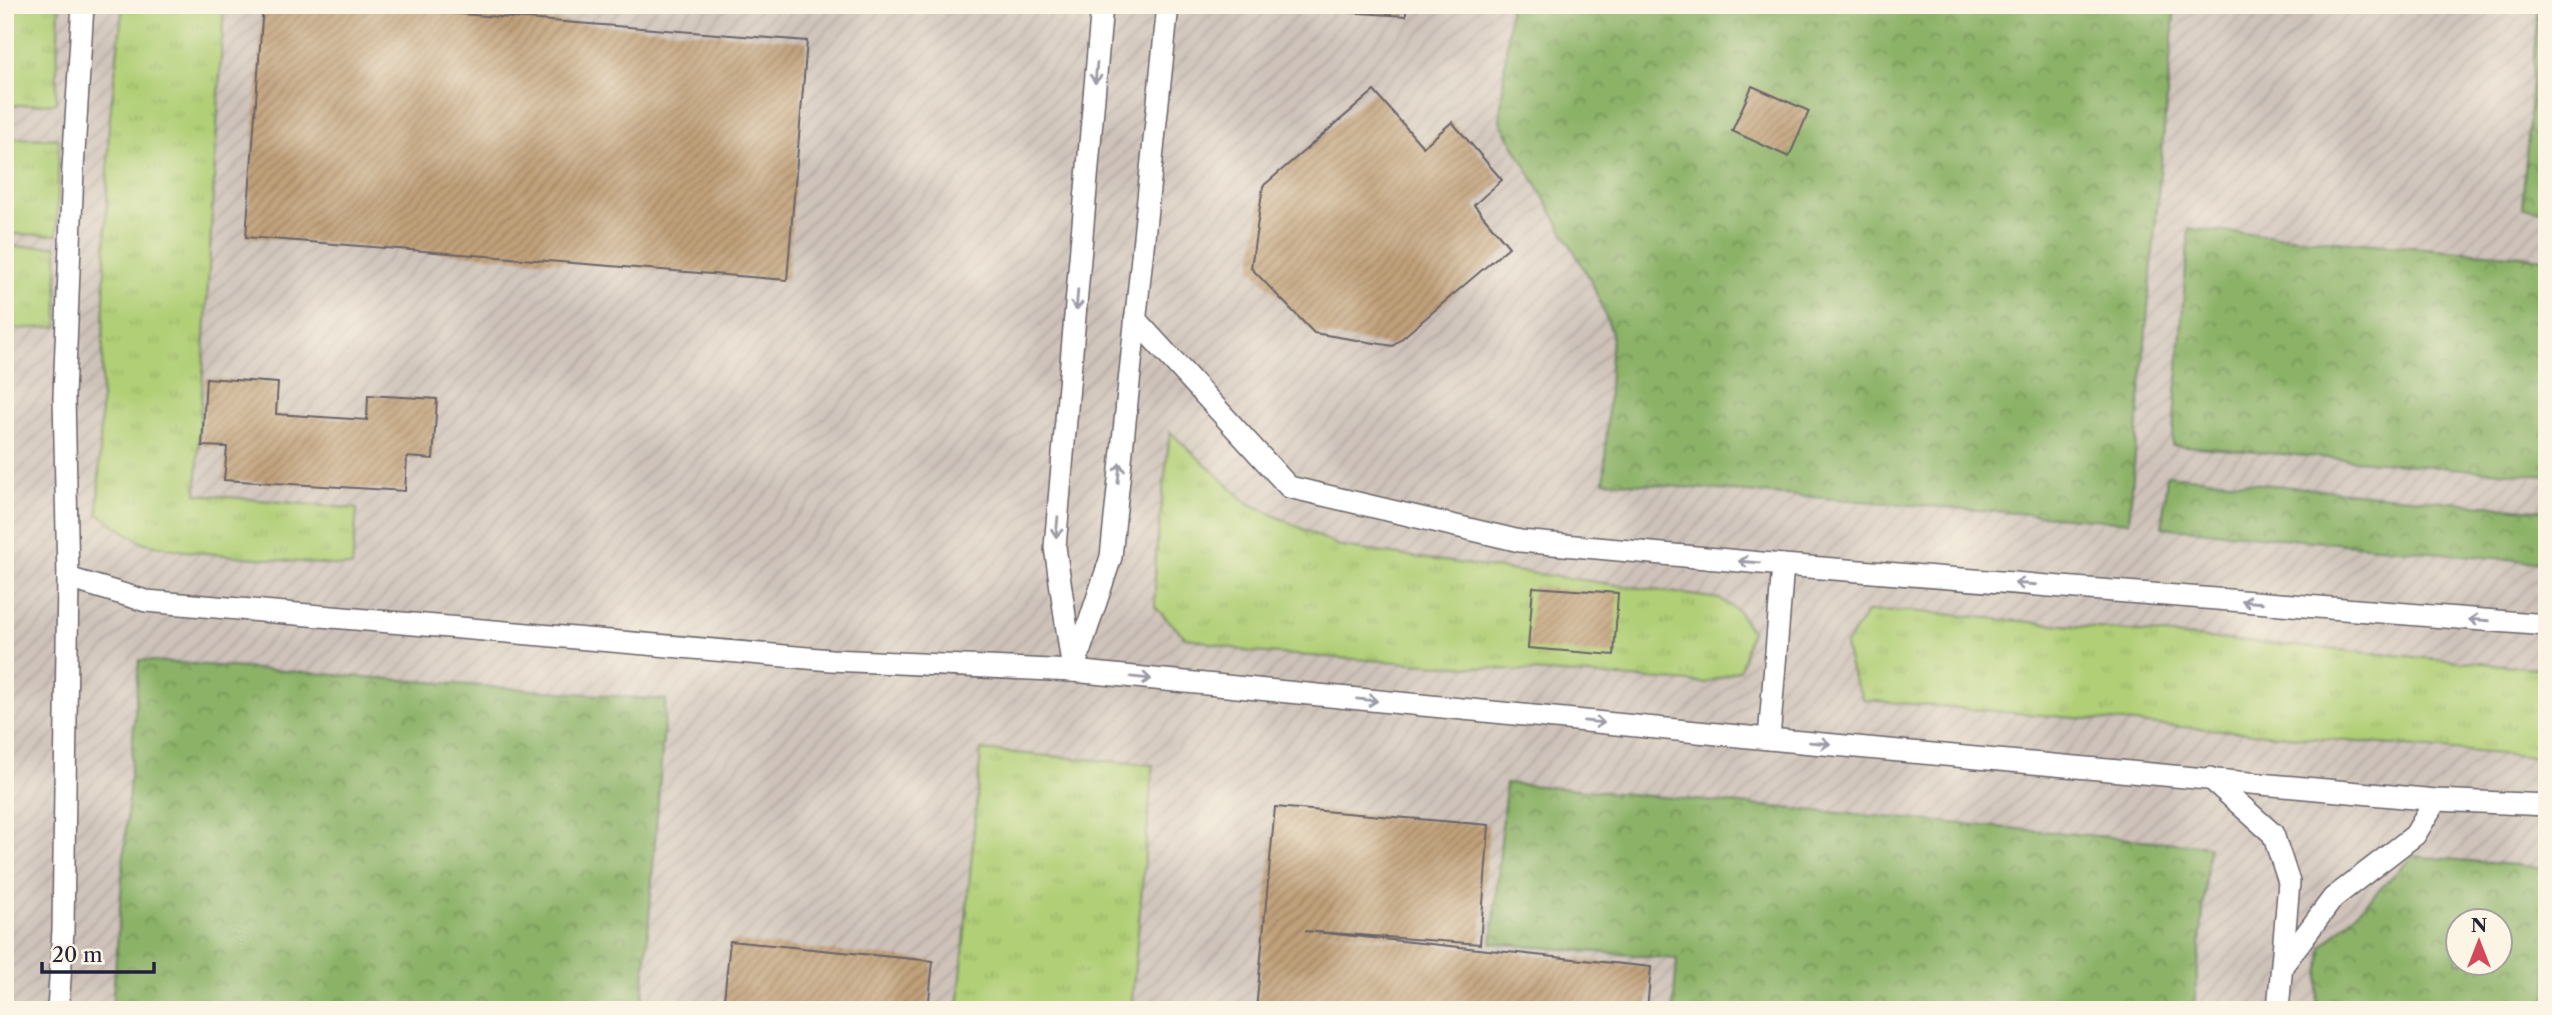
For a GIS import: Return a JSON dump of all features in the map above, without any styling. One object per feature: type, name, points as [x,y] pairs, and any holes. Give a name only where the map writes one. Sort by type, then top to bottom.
[{"type":"lane","points":[[58,1010],[63,930],[68,579],[64,396],[83,5]]},
{"type":"lane","points":[[1073,671],[1055,547],[1102,5]]},
{"type":"lane","points":[[1073,671],[1111,557],[1168,5]]},
{"type":"lane","points":[[1135,319],[1289,487],[1520,541],[1783,565],[2547,625]]},
{"type":"lane","points":[[1769,739],[1783,565]]},
{"type":"lane","points":[[68,579],[146,601],[831,660],[1073,671],[1769,739],[2436,800],[2547,805]]},
{"type":"lane","points":[[2210,778],[2273,834],[2289,882],[2278,1010]]},
{"type":"lane","points":[[2281,967],[2333,898],[2415,835],[2436,800]]},
{"type":"shaded area","points":[[5,5],[2547,5],[2547,1010],[5,1010]]},
{"type":"green space","points":[[5,5],[59,5],[56,103],[5,106]]},
{"type":"green space","points":[[123,5],[224,5],[196,494],[357,509],[352,567],[184,551],[141,542],[98,514],[109,125]]},
{"type":"green space","points":[[1510,5],[2175,5],[2129,522],[1604,481],[1612,332],[1591,281],[1500,121]]},
{"type":"green space","points":[[2538,5],[2547,5],[2547,210],[2522,208]]},
{"type":"green space","points":[[5,138],[59,139],[57,235],[5,234]]},
{"type":"green space","points":[[2189,229],[2547,258],[2547,476],[2172,445]]},
{"type":"green space","points":[[57,246],[58,327],[5,329],[5,247]]},
{"type":"green space","points":[[1170,432],[1248,503],[1341,547],[1720,599],[1738,611],[1751,631],[1740,670],[1706,683],[1250,652],[1185,637],[1155,607],[1155,562]]},
{"type":"green space","points":[[2167,475],[2547,511],[2547,563],[2162,527]]},
{"type":"green space","points":[[1910,611],[2547,669],[2547,758],[1864,700],[1853,678],[1845,646],[1867,612]]},
{"type":"green space","points":[[139,660],[666,700],[642,1010],[577,1010],[486,1003],[485,1010],[112,1010]]},
{"type":"green space","points":[[981,750],[1153,765],[1131,1010],[958,1010]]},
{"type":"green space","points":[[1506,783],[2209,846],[2194,1010],[1673,1010],[1677,959],[1492,943]]},
{"type":"green space","points":[[2413,856],[2547,868],[2547,1010],[2316,1010],[2322,947]]},
{"type":"building","points":[[263,5],[347,5],[807,41],[787,280],[246,237]]},
{"type":"building","points":[[1282,5],[1406,5],[1406,16],[1282,8]]},
{"type":"building","points":[[1752,86],[1809,111],[1789,157],[1732,131]]},
{"type":"building","points":[[1374,91],[1423,147],[1452,122],[1502,180],[1474,205],[1509,247],[1393,346],[1314,333],[1251,268],[1263,186]]},
{"type":"building","points":[[206,378],[278,383],[276,414],[367,420],[368,395],[437,399],[433,459],[407,457],[405,491],[224,480],[227,447],[202,446]]},
{"type":"building","points":[[1533,587],[1618,593],[1614,655],[1528,648]]},
{"type":"building","points":[[1275,807],[1489,825],[1480,944],[1305,931],[1651,967],[1647,1010],[1256,1010]]},
{"type":"building","points":[[730,941],[933,961],[928,1010],[723,1010]]}]
